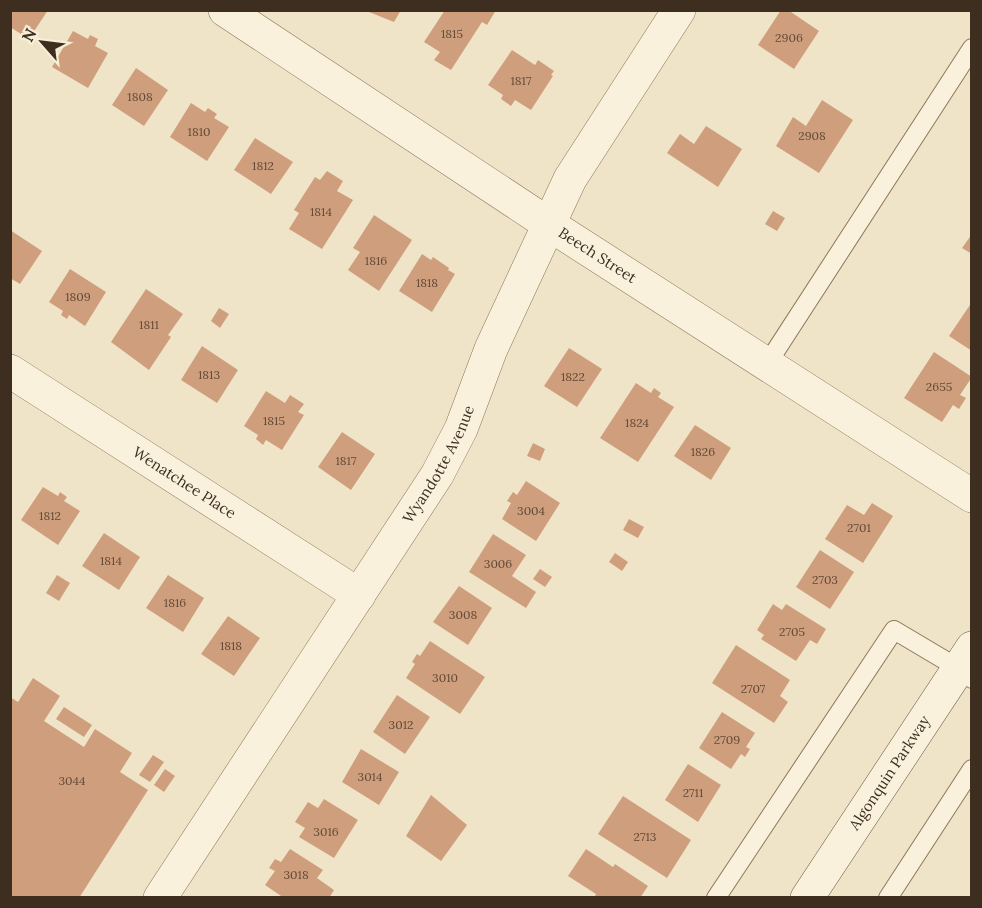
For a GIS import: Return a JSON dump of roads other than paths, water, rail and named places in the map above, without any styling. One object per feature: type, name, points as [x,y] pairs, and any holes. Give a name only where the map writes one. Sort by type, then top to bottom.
[{"type":"street","name":"Beech Street","points":[[225,10],[550,225],[972,496]]},
{"type":"street","name":"Wyandotte Avenue","points":[[160,897],[437,475],[461,429],[491,349],[570,179],[679,10]]},
{"type":"street","name":"Wenatchee Place","points":[[10,371],[359,595]]},
{"type":"street","name":"Algonquin Parkway","points":[[807,897],[967,665]]},
{"type":"lane","points":[[767,364],[972,48]]},
{"type":"lane","points":[[716,897],[894,630],[967,665]]},
{"type":"lane","points":[[888,897],[972,769]]}]
